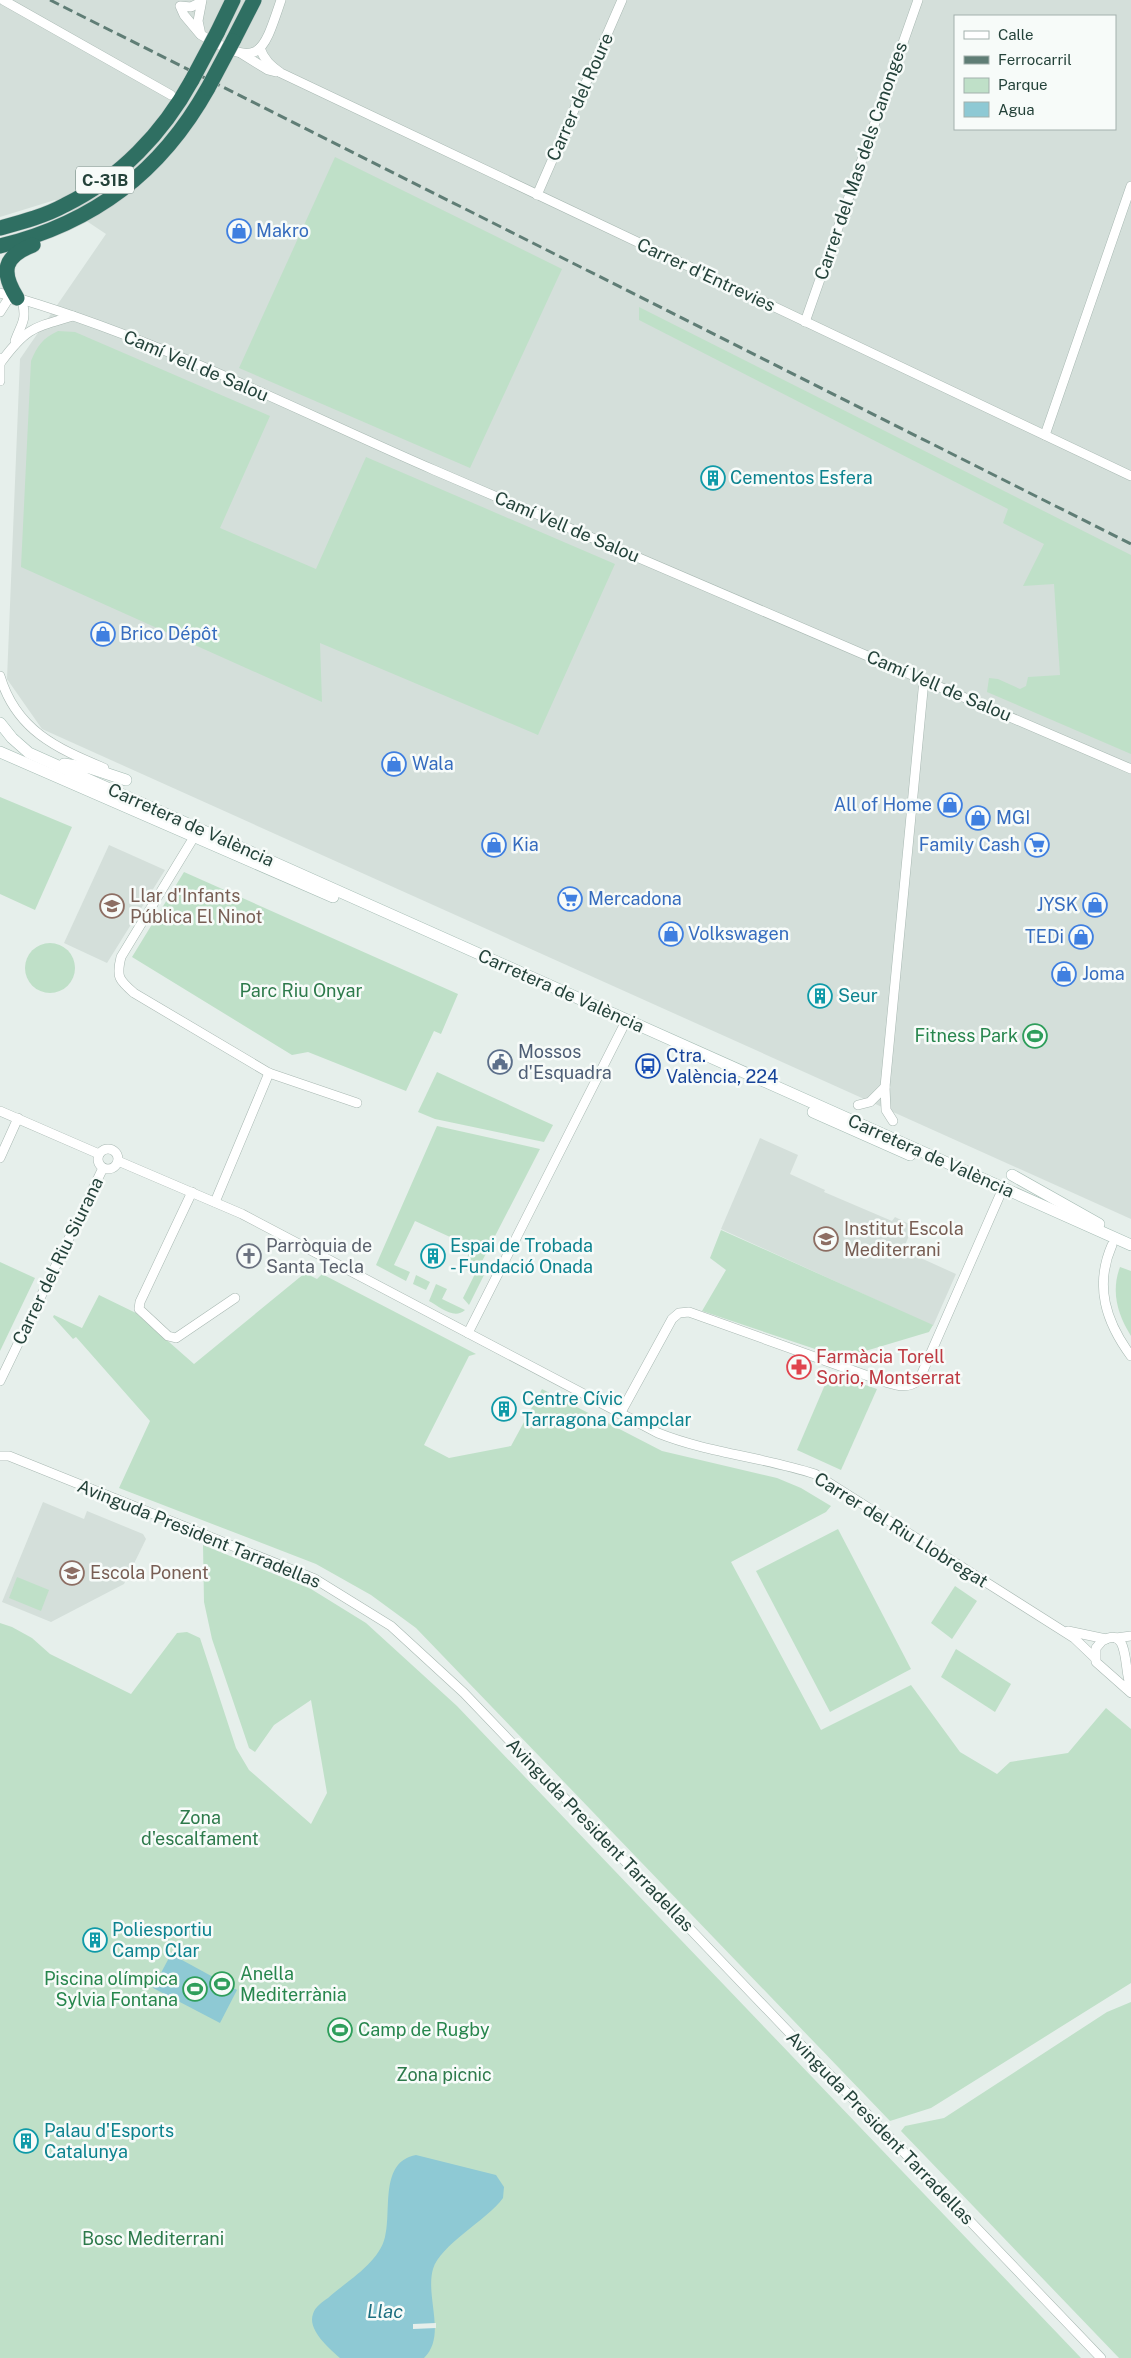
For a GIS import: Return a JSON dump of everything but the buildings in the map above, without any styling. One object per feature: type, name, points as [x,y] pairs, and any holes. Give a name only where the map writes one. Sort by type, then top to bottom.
[{"type":"highway","name":"C-31B","points":[[0,228],[64,206],[111,176],[135,156],[153,138],[178,95],[192,80],[233,0]]},
{"type":"highway","name":"C-31B","points":[[0,246],[73,222],[102,205],[143,174],[185,126],[208,88],[254,0]]},
{"type":"highway","points":[[18,298],[6,279],[6,266],[11,256],[53,238],[73,222]]},
{"type":"main road","name":"Carretera de València","points":[[0,723],[12,738],[29,752],[57,765],[1131,1244]]},
{"type":"main road","name":"Carretera de València","points":[[0,752],[23,760],[1131,1253]]},
{"type":"main road","points":[[57,765],[66,764],[90,768],[126,780]]},
{"type":"main road","points":[[1012,1175],[1131,1244]]},
{"type":"street","points":[[3,0],[178,95]]},
{"type":"street","points":[[242,54],[255,53],[260,48],[269,34],[281,0]]},
{"type":"street","name":"Carrer del Roure","points":[[537,195],[622,0]]},
{"type":"street","name":"Carrer del Mas dels Canonges","points":[[805,322],[918,0]]},
{"type":"street","points":[[201,35],[184,15],[180,6],[191,7],[202,1]]},
{"type":"street","points":[[201,35],[198,21],[202,1]]},
{"type":"street","name":"Carrer d'Entrevies","points":[[201,35],[221,46],[242,54],[268,70],[281,73]]},
{"type":"street","name":"Carrer d'Entrevies","points":[[260,48],[269,64],[281,73],[1131,476]]},
{"type":"street","points":[[1045,435],[1131,186]]},
{"type":"street","name":"Camí Vell de Salou","points":[[0,294],[18,298],[130,336],[440,473],[1131,769]]},
{"type":"street","points":[[0,312],[7,301],[18,298],[26,314],[13,346]]},
{"type":"street","points":[[0,381],[0,360],[33,328],[73,316]]},
{"type":"street","name":"Carretera de València","points":[[0,676],[10,701],[23,720],[38,734],[73,755],[109,770],[126,780]]},
{"type":"street","points":[[893,1121],[886,1110],[884,1087],[924,680]]},
{"type":"street","points":[[194,837],[121,956],[118,974],[121,982],[134,993],[269,1074],[357,1103]]},
{"type":"street","points":[[468,1333],[623,1026]]},
{"type":"street","points":[[215,1202],[269,1074]]},
{"type":"street","points":[[858,1105],[870,1102],[884,1087]]},
{"type":"street","points":[[0,1111],[99,1154]]},
{"type":"street","points":[[0,1158],[18,1118]]},
{"type":"street","points":[[106,1149],[114,1150],[118,1161],[112,1168],[103,1168],[98,1162],[99,1154],[106,1149]]},
{"type":"street","name":"Carrer del Riu Llobregat","points":[[118,1161],[215,1202],[658,1433],[688,1445],[788,1466],[815,1474],[1074,1638],[1095,1658]]},
{"type":"street","name":"Carrer del Riu Siurana","points":[[0,1380],[103,1168]]},
{"type":"street","points":[[192,1192],[140,1302],[139,1309],[168,1336],[176,1338],[235,1298]]},
{"type":"street","points":[[620,1414],[672,1319],[679,1313],[689,1312],[882,1381],[905,1387],[913,1385],[919,1380],[1000,1195]]},
{"type":"street","points":[[1112,1245],[1104,1266],[1102,1285],[1104,1302],[1108,1318],[1131,1356]]},
{"type":"street","name":"Avinguda President Tarradellas","points":[[0,1456],[9,1456],[315,1579],[391,1626],[464,1693],[1101,2358]]},
{"type":"street","name":"Carrer del Riu Llobregat","points":[[1053,1626],[1075,1634],[1111,1639],[1131,1636]]},
{"type":"street","points":[[1131,1687],[1127,1675],[1129,1659],[1124,1643],[1111,1639],[1098,1644],[1095,1658],[1098,1666],[1131,1693]]},
{"type":"street","points":[[1106,1671],[1118,1671],[1129,1659]]},
{"type":"shaded area","points":[[0,0],[1131,0],[1131,1219],[42,729],[7,679],[20,359],[106,234],[55,200],[0,217]]},
{"type":"shaded area","name":"Llar d'Infants Pública El Ninot","points":[[109,845],[165,870],[107,963],[64,943]]},
{"type":"shaded area","name":"Institut Escola Mediterrani","points":[[760,1138],[798,1155],[790,1174],[825,1190],[824,1192],[892,1221],[895,1217],[913,1226],[903,1250],[956,1274],[933,1326],[721,1229]]},
{"type":"shaded area","name":"Escola Ponent","points":[[43,1502],[84,1519],[87,1511],[143,1534],[146,1539],[124,1584],[51,1622],[2,1602]]},
{"type":"green space","points":[[335,157],[562,269],[470,468],[239,368]]},
{"type":"green space","points":[[639,307],[1131,555],[1131,754],[987,692],[989,678],[998,679],[1020,689],[1026,686],[1028,677],[1060,675],[1054,584],[1023,586],[1044,544],[1003,523],[1008,509],[639,320]]},
{"type":"green space","points":[[58,331],[75,332],[270,416],[220,528],[316,569],[366,457],[615,564],[538,735],[320,643],[322,702],[21,567],[31,361],[41,343]]},
{"type":"green space","points":[[0,797],[72,827],[35,910],[0,894]]},
{"type":"green space","name":"Parc Riu Onyar","points":[[184,872],[458,994],[441,1034],[434,1031],[406,1091],[308,1052],[292,1055],[132,957]]},
{"type":"green space","points":[[45,943],[55,943],[68,950],[75,963],[75,973],[68,986],[55,993],[45,993],[36,989],[29,982],[25,973],[25,963],[29,954],[36,947]]},
{"type":"green space","points":[[437,1072],[553,1125],[544,1142],[435,1119],[418,1112]]},
{"type":"green space","points":[[437,1126],[540,1149],[478,1269],[485,1273],[469,1305],[463,1298],[475,1274],[462,1268],[472,1247],[415,1221],[394,1265],[410,1272],[406,1281],[376,1265]]},
{"type":"green space","points":[[721,1230],[933,1325],[929,1332],[842,1358],[702,1311],[726,1270],[710,1258]]},
{"type":"green space","points":[[0,1262],[35,1278],[0,1351]]},
{"type":"green space","points":[[1120,1267],[1131,1271],[1131,1336],[1122,1319],[1117,1302],[1116,1285]]},
{"type":"green space","points":[[305,1273],[317,1279],[322,1274],[476,1354],[469,1356],[424,1445],[449,1458],[511,1446],[542,1389],[662,1451],[777,1478],[801,1488],[831,1506],[826,1512],[731,1562],[821,1730],[911,1685],[960,1752],[997,1774],[1010,1762],[1068,1753],[1106,1708],[1131,1729],[1131,1983],[931,2108],[890,2121],[416,1628],[371,1595],[316,1564],[119,1488],[150,1421],[76,1337],[73,1339],[53,1317],[54,1315],[82,1328],[99,1295],[136,1313],[194,1364]]},
{"type":"green space","points":[[416,1275],[430,1282],[426,1290],[413,1284]]},
{"type":"green space","points":[[436,1284],[447,1289],[442,1299],[465,1310],[461,1313],[452,1313],[429,1301]]},
{"type":"green space","points":[[830,1373],[877,1389],[841,1470],[797,1450]]},
{"type":"green space","points":[[838,1529],[911,1669],[830,1712],[756,1571]]},
{"type":"green space","points":[[203,1545],[311,1589],[366,1623],[457,1706],[1081,2358],[0,2358],[0,1623],[32,1638],[50,1654],[131,1694],[177,1633],[187,1632],[200,1638],[236,1748],[249,1770],[311,1824],[327,1793],[311,1700],[274,1725],[255,1752],[249,1748],[212,1639],[204,1602]]},
{"type":"green space","points":[[17,1577],[49,1590],[41,1611],[9,1598]]},
{"type":"green space","points":[[955,1586],[977,1601],[952,1639],[931,1623]]},
{"type":"green space","points":[[956,1649],[1011,1684],[995,1712],[941,1677]]},
{"type":"green space","points":[[1131,2002],[1131,2358],[1119,2358],[901,2131],[905,2126],[944,2118],[1107,2012]]},
{"type":"water","name":"Piscina olímpica Sylvia Fontana","points":[[171,1954],[237,1990],[220,2023],[153,1988]]},
{"type":"water","name":"Llac","points":[[416,2155],[496,2175],[504,2187],[503,2198],[437,2260],[431,2280],[435,2328],[434,2339],[431,2349],[424,2358],[340,2358],[316,2333],[312,2320],[313,2314],[319,2305],[361,2271],[382,2246],[387,2226],[389,2188],[392,2177],[404,2159]]},
{"type":"pier","points":[[436,2323],[436,2328],[413,2329],[413,2324]]},
{"type":"railway","points":[[50,0],[1131,544]]},
{"type":"place","name":"Makro","points":[[239,231]]},
{"type":"place","name":"Cementos Esfera","points":[[713,478]]},
{"type":"place","name":"Brico Dépôt","points":[[103,634]]},
{"type":"place","name":"Wala","points":[[394,764]]},
{"type":"place","name":"All of Home","points":[[950,805]]},
{"type":"place","name":"MGI","points":[[978,818]]},
{"type":"place","name":"Kia","points":[[494,845]]},
{"type":"place","name":"Family Cash","points":[[1037,845]]},
{"type":"place","name":"Mercadona","points":[[570,899]]},
{"type":"place","name":"JYSK","points":[[1095,905]]},
{"type":"place","name":"Llar d'Infants Pública El Ninot","points":[[112,906]]},
{"type":"place","name":"Volkswagen","points":[[671,934]]},
{"type":"place","name":"TEDi","points":[[1081,937]]},
{"type":"place","name":"Joma","points":[[1064,974]]},
{"type":"place","name":"Seur","points":[[820,996]]},
{"type":"place","name":"Fitness Park","points":[[1035,1036]]},
{"type":"place","name":"Mossos d'Esquadra","points":[[500,1062]]},
{"type":"place","name":"Ctra. València, 224","points":[[648,1066]]},
{"type":"place","name":"Institut Escola Mediterrani","points":[[826,1239]]},
{"type":"place","name":"Parròquia de Santa Tecla","points":[[249,1256]]},
{"type":"place","name":"Espai de Trobada - Fundació Onada","points":[[433,1256]]},
{"type":"place","name":"Farmàcia Torell Sorio, Montserrat","points":[[799,1367]]},
{"type":"place","name":"Centre Cívic Tarragona Campclar","points":[[504,1409]]},
{"type":"place","name":"Escola Ponent","points":[[72,1573]]},
{"type":"place","name":"Poliesportiu Camp Clar","points":[[95,1940]]},
{"type":"place","name":"Anella Mediterrània","points":[[222,1984]]},
{"type":"place","name":"Piscina olímpica Sylvia Fontana","points":[[195,1989]]},
{"type":"place","name":"Camp de Rugby","points":[[340,2030]]},
{"type":"place","name":"Palau d'Esports Catalunya","points":[[26,2141]]},
{"type":"park label","name":"Zona d'escalfament","points":[[200,1828]]},
{"type":"park label","name":"Zona picnic","points":[[444,2075]]},
{"type":"park label","name":"Bosc Mediterrani","points":[[153,2239]]}]
